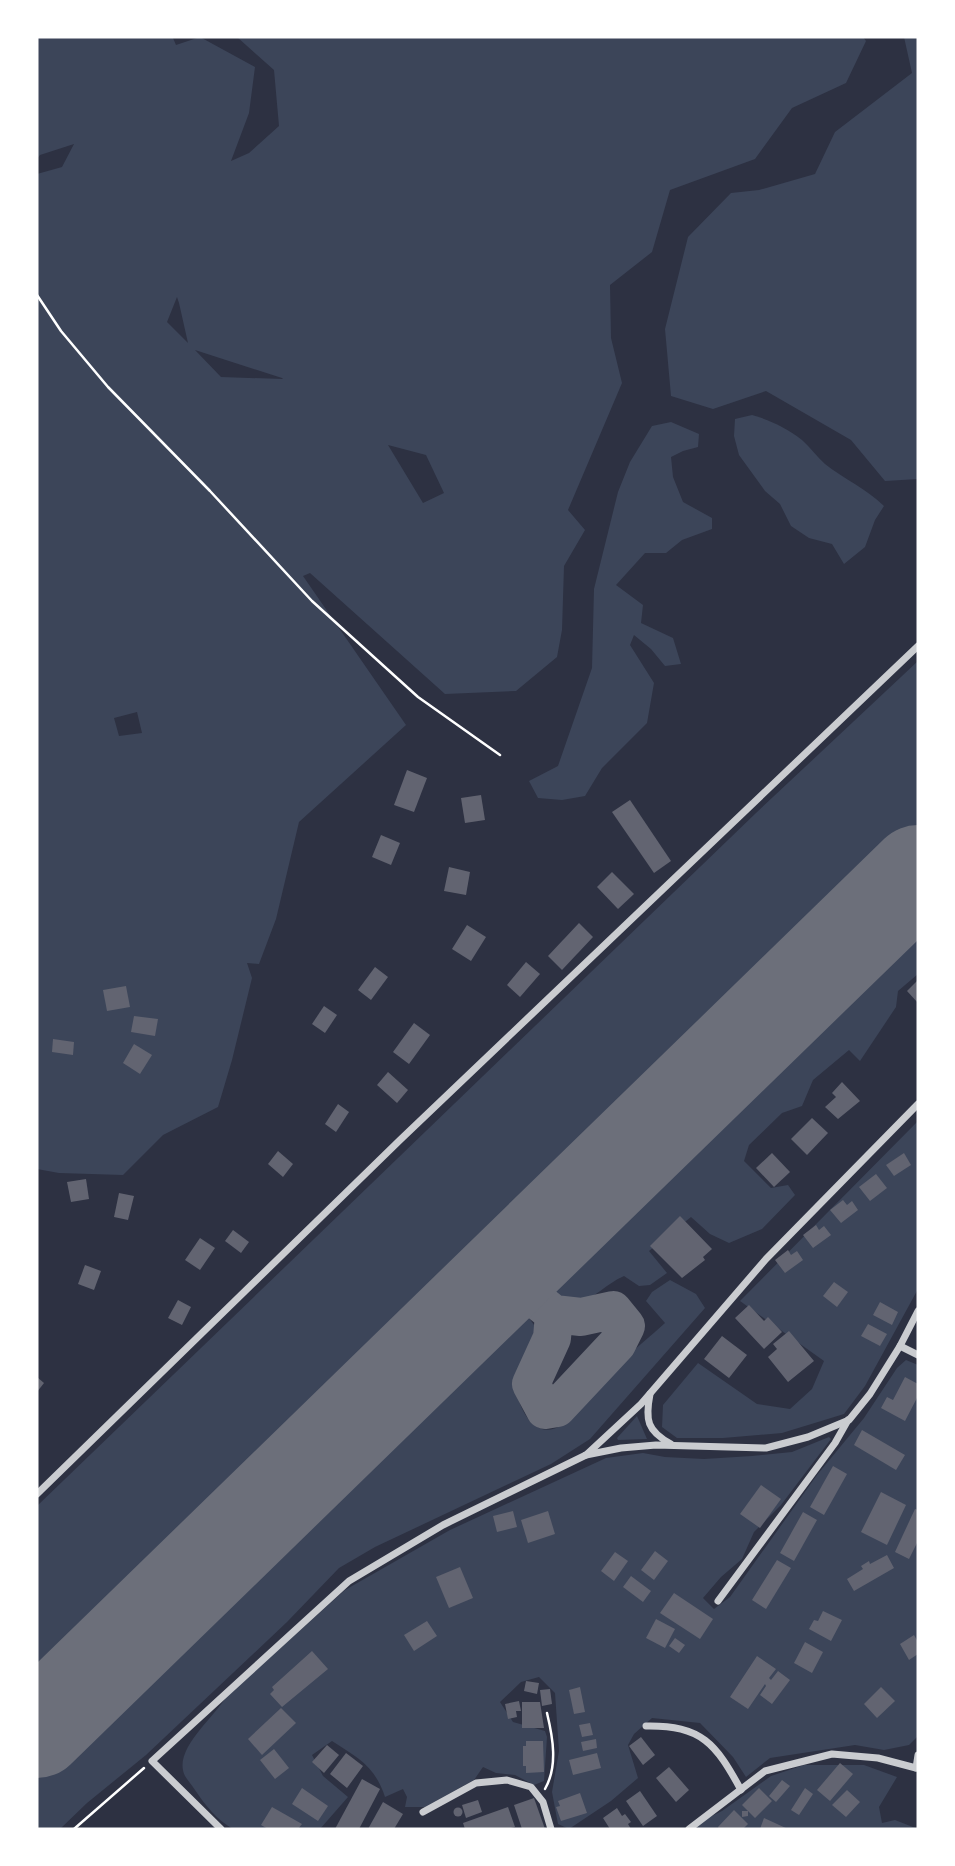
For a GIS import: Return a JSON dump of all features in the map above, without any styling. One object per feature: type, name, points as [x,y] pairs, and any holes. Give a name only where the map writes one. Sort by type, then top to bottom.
[{"type":"street","points":[[37,1494],[400,1140],[918,646]]},
{"type":"street","points":[[586,1455],[650,1393],[766,1259],[918,1104]]},
{"type":"street","points":[[719,1601],[870,1394],[918,1311]]},
{"type":"street","points":[[900,1346],[918,1355]]},
{"type":"street","points":[[650,1393],[646,1411],[649,1422],[655,1433],[674,1446]]},
{"type":"street","points":[[220,1829],[152,1761],[349,1581],[443,1525],[586,1455],[656,1445],[766,1448],[808,1437],[849,1420]]},
{"type":"street","points":[[646,1726],[667,1725],[694,1731],[723,1756],[741,1790]]},
{"type":"street","points":[[689,1829],[765,1771],[832,1754],[878,1758],[917,1771],[918,1755]]},
{"type":"street","points":[[423,1812],[476,1783],[507,1780],[531,1787],[540,1798],[551,1829]]},
{"type":"path","points":[[37,295],[61,331],[108,387],[313,601],[418,697],[500,755]]},
{"type":"path","points":[[540,1798],[551,1779],[554,1741],[547,1713]]},
{"type":"path","points":[[74,1829],[152,1761]]},
{"type":"shaded area","points":[[37,37],[175,37],[173,38],[176,45],[200,37],[255,67],[249,113],[231,161],[249,153],[279,126],[274,70],[237,37],[863,37],[866,41],[846,83],[792,108],[755,159],[670,190],[652,252],[610,285],[611,338],[622,383],[568,510],[585,530],[564,566],[562,630],[557,657],[516,691],[445,694],[310,573],[303,576],[406,725],[299,822],[276,919],[259,964],[247,963],[252,978],[218,1107],[163,1135],[123,1175],[59,1173],[37,1169],[37,174],[62,167],[74,144],[40,155],[37,159]],"holes":[[[177,297],[188,343],[167,322]],[[195,350],[283,379],[221,377]],[[388,445],[426,455],[444,493],[423,503]],[[137,712],[142,733],[119,736],[114,718]]]},
{"type":"shaded area","points":[[904,37],[918,37],[918,479],[885,481],[851,440],[766,391],[713,409],[671,396],[665,329],[688,237],[731,193],[759,190],[815,174],[835,132],[912,73]]},
{"type":"shaded area","points":[[752,415],[778,425],[796,436],[825,464],[884,506],[875,520],[865,547],[844,564],[832,544],[809,538],[791,526],[780,504],[765,491],[739,455],[734,436],[735,419]]},
{"type":"shaded area","points":[[671,422],[699,434],[698,447],[671,457],[673,477],[683,502],[712,518],[712,529],[682,540],[666,553],[645,553],[616,585],[643,605],[641,623],[673,638],[681,664],[665,666],[651,649],[634,635],[630,645],[654,683],[647,723],[602,768],[585,796],[562,800],[538,798],[529,781],[558,766],[592,668],[594,589],[618,492],[630,462],[652,426]]},
{"type":"shaded area","points":[[918,661],[918,851],[441,1310],[292,1459],[37,1700],[37,1506],[756,813]]},
{"type":"shaded area","points":[[918,893],[918,974],[898,991],[896,1007],[860,1061],[849,1050],[813,1080],[802,1106],[782,1113],[749,1145],[744,1161],[771,1188],[788,1185],[795,1195],[762,1229],[729,1243],[710,1234],[691,1217],[649,1251],[667,1273],[650,1285],[639,1286],[624,1276],[587,1300],[568,1305],[548,1295],[540,1281],[546,1256]]},
{"type":"shaded area","points":[[918,1121],[918,1289],[865,1386],[844,1414],[782,1433],[723,1438],[677,1438],[662,1427],[663,1405],[698,1363],[757,1404],[790,1409],[812,1389],[824,1361],[740,1301]]},
{"type":"shaded area","points":[[670,1280],[696,1294],[705,1308],[590,1439],[551,1464],[375,1547],[339,1568],[287,1622],[146,1755],[60,1829],[37,1829],[37,1752],[321,1467],[479,1319],[498,1309],[512,1307],[525,1314],[538,1331],[520,1369],[517,1390],[527,1417],[541,1429],[550,1430],[563,1424],[601,1381],[665,1323],[646,1301],[652,1292]]},
{"type":"shaded area","points":[[906,1360],[918,1365],[918,1736],[909,1745],[884,1750],[855,1745],[770,1758],[746,1777],[733,1757],[700,1723],[652,1718],[634,1734],[628,1745],[638,1778],[611,1801],[569,1829],[558,1824],[552,1792],[559,1751],[555,1693],[539,1677],[521,1682],[500,1702],[513,1722],[545,1731],[547,1737],[544,1781],[534,1785],[515,1775],[496,1773],[483,1767],[474,1780],[425,1807],[405,1807],[407,1797],[403,1789],[385,1797],[371,1770],[332,1741],[312,1755],[323,1776],[348,1797],[320,1829],[233,1829],[212,1812],[185,1776],[184,1756],[189,1745],[226,1697],[345,1590],[450,1530],[606,1458],[643,1453],[704,1459],[752,1456],[792,1452],[829,1437],[831,1439],[781,1505],[754,1532],[742,1559],[721,1577],[703,1598],[714,1609],[730,1597],[817,1475],[864,1418],[897,1368]]},
{"type":"shaded area","points":[[637,1416],[647,1439],[618,1440],[617,1438]]},
{"type":"shaded area","points":[[804,1765],[864,1765],[897,1777],[879,1807],[882,1823],[895,1820],[918,1829],[685,1829],[722,1811],[771,1776]]},
{"type":"building","points":[[407,770],[427,778],[414,812],[394,805]]},
{"type":"building","points":[[481,795],[485,820],[465,823],[461,798]]},
{"type":"building","points":[[630,800],[671,861],[654,873],[612,812]]},
{"type":"building","points":[[381,835],[400,843],[391,865],[372,857]]},
{"type":"building","points":[[449,867],[470,872],[466,895],[444,891]]},
{"type":"building","points":[[612,872],[634,894],[618,909],[597,887]]},
{"type":"building","points":[[579,923],[593,937],[562,970],[548,956]]},
{"type":"building","points":[[467,925],[486,937],[471,961],[452,949]]},
{"type":"building","points":[[526,962],[540,974],[520,997],[507,985]]},
{"type":"building","points":[[375,967],[388,977],[371,1000],[358,990]]},
{"type":"building","points":[[918,980],[918,1003],[907,991]]},
{"type":"building","points":[[126,986],[130,1007],[107,1011],[103,990]]},
{"type":"building","points":[[324,1006],[337,1015],[325,1033],[312,1024]]},
{"type":"building","points":[[134,1016],[158,1019],[155,1036],[131,1032]]},
{"type":"building","points":[[414,1023],[430,1035],[409,1064],[393,1052]]},
{"type":"building","points":[[53,1039],[74,1042],[73,1055],[52,1052]]},
{"type":"building","points":[[134,1044],[152,1055],[140,1074],[123,1063]]},
{"type":"building","points":[[388,1072],[408,1090],[397,1103],[377,1085]]},
{"type":"building","points":[[842,1082],[860,1101],[838,1119],[825,1107],[836,1097],[832,1093]]},
{"type":"building","points":[[338,1104],[349,1112],[336,1132],[325,1124]]},
{"type":"building","points":[[812,1118],[828,1133],[807,1155],[791,1139]]},
{"type":"building","points":[[278,1151],[293,1164],[283,1177],[268,1164]]},
{"type":"building","points":[[772,1153],[790,1172],[774,1187],[756,1168]]},
{"type":"building","points":[[904,1153],[911,1165],[894,1176],[886,1165]]},
{"type":"building","points":[[876,1174],[887,1188],[870,1201],[859,1187]]},
{"type":"building","points":[[86,1179],[89,1199],[71,1202],[67,1182]]},
{"type":"building","points":[[119,1193],[134,1196],[128,1220],[114,1217]]},
{"type":"building","points":[[843,1200],[847,1205],[852,1201],[858,1210],[841,1223],[830,1210]]},
{"type":"building","points":[[680,1216],[712,1249],[703,1257],[705,1260],[682,1278],[650,1246]]},
{"type":"building","points":[[816,1225],[819,1230],[824,1226],[831,1235],[813,1248],[803,1235]]},
{"type":"building","points":[[233,1230],[249,1242],[241,1253],[225,1241]]},
{"type":"building","points":[[200,1238],[215,1248],[200,1270],[185,1260]]},
{"type":"building","points":[[788,1250],[791,1255],[797,1251],[803,1260],[785,1273],[775,1260]]},
{"type":"building","points":[[85,1265],[101,1271],[94,1290],[78,1284]]},
{"type":"building","points":[[834,1282],[848,1292],[837,1307],[823,1296]]},
{"type":"building","points":[[178,1300],[191,1307],[182,1325],[168,1318]]},
{"type":"building","points":[[880,1302],[898,1312],[892,1325],[873,1315]]},
{"type":"building","points":[[749,1305],[764,1321],[768,1317],[782,1332],[764,1349],[735,1318]]},
{"type":"building","points":[[868,1324],[887,1334],[880,1346],[861,1336]]},
{"type":"building","points":[[789,1331],[814,1361],[788,1382],[768,1357],[777,1349],[773,1344]]},
{"type":"building","points":[[722,1336],[747,1355],[729,1378],[704,1359]]},
{"type":"building","points":[[37,1377],[44,1383],[37,1392]]},
{"type":"building","points":[[905,1377],[918,1384],[918,1396],[905,1421],[881,1408],[887,1397],[893,1400]]},
{"type":"building","points":[[862,1430],[905,1455],[896,1470],[854,1445]]},
{"type":"building","points":[[833,1466],[847,1474],[824,1515],[810,1507]]},
{"type":"building","points":[[761,1485],[781,1499],[760,1528],[740,1514]]},
{"type":"building","points":[[881,1492],[906,1505],[887,1545],[861,1532]]},
{"type":"building","points":[[915,1509],[918,1510],[918,1541],[909,1559],[895,1552]]},
{"type":"building","points":[[513,1511],[517,1527],[497,1532],[493,1516]]},
{"type":"building","points":[[548,1511],[555,1534],[528,1543],[521,1520]]},
{"type":"building","points":[[803,1512],[817,1520],[794,1561],[780,1553]]},
{"type":"building","points":[[655,1551],[668,1561],[654,1580],[641,1570]]},
{"type":"building","points":[[615,1552],[628,1561],[614,1581],[601,1571]]},
{"type":"building","points":[[887,1555],[894,1568],[854,1591],[847,1579],[863,1569],[861,1566],[869,1561],[870,1564]]},
{"type":"building","points":[[777,1560],[791,1568],[766,1609],[752,1600]]},
{"type":"building","points":[[460,1567],[473,1598],[449,1608],[436,1577]]},
{"type":"building","points":[[631,1576],[651,1591],[643,1602],[623,1587]]},
{"type":"building","points":[[674,1593],[713,1619],[700,1639],[660,1613]]},
{"type":"building","points":[[823,1611],[842,1620],[831,1641],[809,1629],[814,1620],[818,1621]]},
{"type":"building","points":[[656,1619],[675,1629],[665,1648],[646,1638]]},
{"type":"building","points":[[427,1621],[437,1636],[414,1651],[404,1635]]},
{"type":"building","points":[[914,1635],[918,1642],[918,1654],[909,1660],[900,1644]]},
{"type":"building","points":[[675,1638],[685,1645],[679,1653],[669,1646]]},
{"type":"building","points":[[805,1642],[823,1652],[812,1673],[794,1663]]},
{"type":"building","points":[[312,1651],[328,1669],[282,1707],[270,1694],[274,1690],[272,1687]]},
{"type":"building","points":[[757,1656],[776,1669],[769,1678],[771,1680],[778,1671],[790,1680],[772,1704],[760,1695],[765,1684],[748,1709],[730,1697]]},
{"type":"building","points":[[526,1681],[539,1683],[537,1694],[524,1691]]},
{"type":"building","points":[[580,1687],[585,1712],[574,1714],[569,1690]]},
{"type":"building","points":[[881,1687],[895,1701],[877,1718],[864,1704]]},
{"type":"building","points":[[550,1689],[552,1704],[542,1706],[540,1690]]},
{"type":"building","points":[[519,1701],[521,1711],[516,1711],[517,1717],[508,1719],[505,1704]]},
{"type":"building","points":[[522,1702],[540,1702],[544,1728],[522,1728]]},
{"type":"building","points":[[281,1708],[296,1723],[262,1755],[248,1739]]},
{"type":"building","points":[[590,1723],[593,1735],[582,1737],[579,1725]]},
{"type":"building","points":[[641,1737],[655,1755],[643,1765],[629,1746]]},
{"type":"building","points":[[596,1739],[597,1748],[583,1751],[581,1742]]},
{"type":"building","points":[[526,1741],[543,1741],[544,1772],[526,1773],[526,1766],[523,1766],[523,1746],[526,1746]]},
{"type":"building","points":[[327,1745],[339,1755],[324,1773],[312,1762]]},
{"type":"building","points":[[274,1749],[289,1768],[275,1779],[260,1760]]},
{"type":"building","points":[[346,1753],[363,1766],[347,1788],[330,1774]]},
{"type":"building","points":[[597,1753],[601,1768],[573,1775],[569,1760]]},
{"type":"building","points":[[840,1763],[853,1774],[830,1801],[817,1790]]},
{"type":"building","points":[[669,1767],[689,1790],[676,1802],[656,1778]]},
{"type":"building","points":[[362,1779],[380,1789],[359,1829],[335,1829]]},
{"type":"building","points":[[782,1780],[790,1786],[776,1802],[769,1796]]},
{"type":"building","points":[[302,1788],[328,1806],[318,1821],[292,1804]]},
{"type":"building","points":[[759,1788],[772,1801],[755,1818],[742,1805]]},
{"type":"building","points":[[805,1788],[813,1794],[799,1815],[791,1810]]},
{"type":"building","points":[[847,1790],[860,1802],[846,1817],[832,1805]]},
{"type":"building","points":[[640,1791],[657,1816],[643,1826],[626,1801]]},
{"type":"building","points":[[580,1793],[587,1813],[561,1821],[556,1807],[560,1806],[558,1801]]},
{"type":"building","points":[[534,1798],[545,1829],[522,1829],[514,1805]]},
{"type":"building","points":[[478,1800],[482,1812],[466,1818],[462,1805]]},
{"type":"building","points":[[383,1802],[403,1814],[394,1829],[368,1829]]},
{"type":"building","points":[[272,1807],[302,1824],[298,1829],[268,1829],[261,1825]]},
{"type":"building","points":[[458,1807],[463,1812],[458,1817],[453,1812]]},
{"type":"building","points":[[508,1807],[515,1827],[465,1829],[463,1823]]},
{"type":"building","points":[[617,1808],[622,1816],[625,1814],[631,1822],[628,1824],[631,1829],[610,1829],[603,1818]]},
{"type":"building","points":[[734,1810],[748,1824],[743,1829],[719,1829],[718,1827]]},
{"type":"building","points":[[742,1811],[748,1811],[748,1816],[742,1817]]},
{"type":"building","points":[[764,1818],[788,1829],[760,1829]]},
{"type":"taxiway","points":[[505,1275],[554,1314],[581,1317],[613,1310],[626,1326],[617,1344],[557,1408],[545,1410],[531,1384],[552,1338],[554,1314]]},
{"type":"runway","points":[[37,1730],[918,873]]}]
